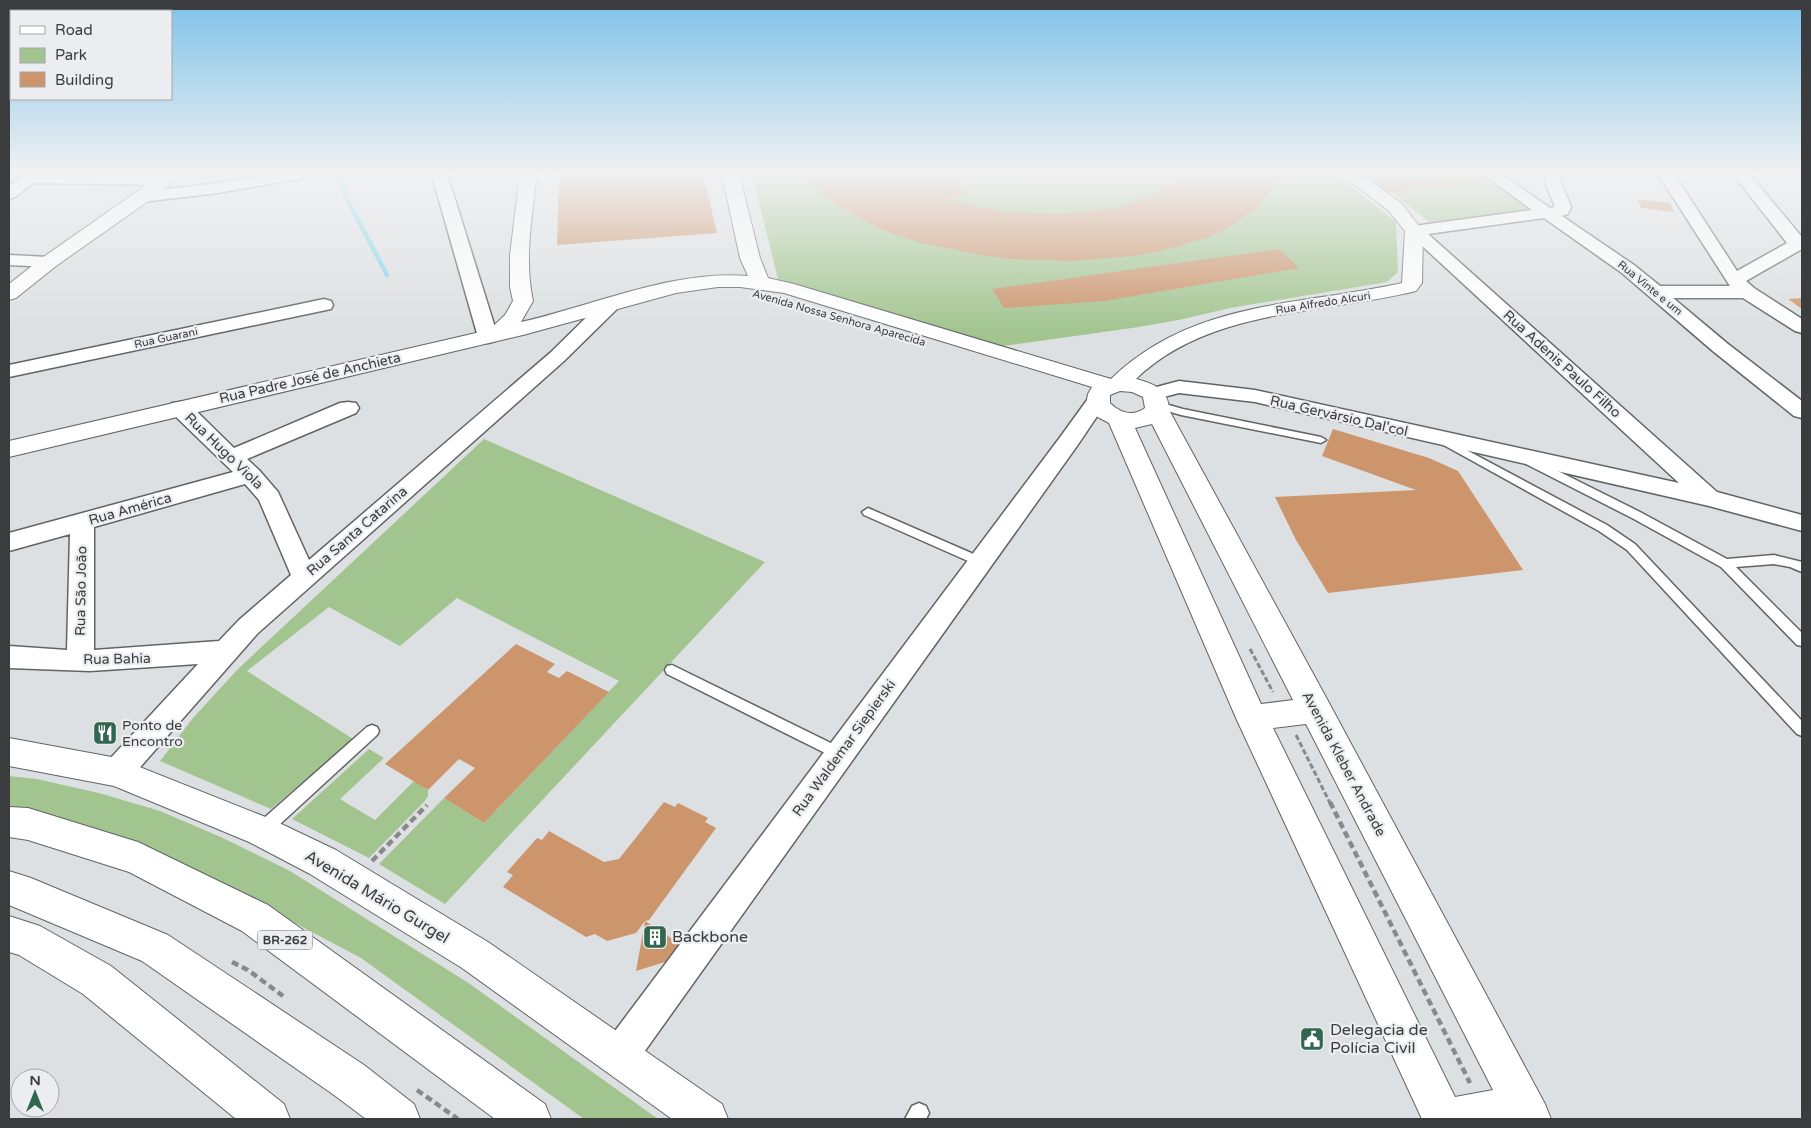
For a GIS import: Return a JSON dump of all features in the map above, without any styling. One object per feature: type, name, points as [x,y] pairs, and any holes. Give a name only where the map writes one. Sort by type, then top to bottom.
[{"type":"street","points":[[9,294],[48,262],[99,227]]},
{"type":"street","points":[[456,227],[492,336],[514,318],[523,301],[519,266],[523,227]]},
{"type":"street","points":[[743,227],[750,258],[760,282]]},
{"type":"street","points":[[1411,227],[1414,231],[1449,227]]},
{"type":"street","name":"Rua Vinte e um","points":[[1568,227],[1658,292],[1721,348],[1802,411]]},
{"type":"street","points":[[1701,227],[1740,286],[1802,327]]},
{"type":"street","points":[[1658,292],[1740,286],[1800,243],[1786,227]]},
{"type":"street","name":"Rua Alfredo Alcuri","points":[[1110,400],[1145,360],[1199,330],[1238,317],[1409,287],[1412,283],[1414,231]]},
{"type":"street","name":"Rua Adenis Paulo Filho","points":[[1414,231],[1709,498]]},
{"type":"street","points":[[9,260],[48,262]]},
{"type":"street","name":"Avenida Nossa Senhora Aparecida","points":[[611,304],[637,295],[702,282],[722,280],[760,282],[787,288],[1050,366],[1110,400]]},
{"type":"street","name":"Avenida Nossa Senhora Aparecida","points":[[611,304],[711,292],[742,291],[758,293],[1110,400]]},
{"type":"street","points":[[523,301],[544,310],[570,315]]},
{"type":"street","name":"Rua Padre José de Anchieta","points":[[9,449],[492,336],[611,304]]},
{"type":"street","name":"Rua Santa Catarina","points":[[117,772],[248,627],[557,357],[611,304]]},
{"type":"street","name":"Rua Guarani","points":[[9,371],[324,305]]},
{"type":"street","name":"Rua Alfredo Alcuri","points":[[1153,400],[1165,366],[1183,339]]},
{"type":"street","points":[[1128,384],[1153,400],[1147,418],[1128,421],[1110,400],[1128,384]]},
{"type":"street","name":"Rua Gervársio Dal'col","points":[[1153,400],[1179,387],[1255,396],[1442,440],[1709,498],[1802,522]]},
{"type":"street","points":[[1110,400],[1252,718],[1444,1119]]},
{"type":"street","name":"Rua Waldemar Siepierski","points":[[619,1056],[1069,441],[1092,428],[1110,400]]},
{"type":"street","name":"Avenida Kleber Andrade","points":[[1153,400],[1290,663],[1317,710],[1497,1114]]},
{"type":"street","name":"Rua Hugo Viola","points":[[180,408],[232,457],[270,498],[304,577]]},
{"type":"street","points":[[232,457],[348,408]]},
{"type":"street","name":"Rua América","points":[[9,542],[251,476]]},
{"type":"street","name":"Rua São João","points":[[80,660],[82,523]]},
{"type":"street","name":"Rua Bahia","points":[[9,657],[80,660],[152,658],[226,651]]},
{"type":"street","points":[[1252,718],[1317,710]]},
{"type":"street","name":"Avenida Mário Gurgel","points":[[9,752],[117,772],[260,831],[323,862],[476,955],[708,1119]]},
{"type":"street","name":"BR-262","points":[[9,822],[28,824],[138,858],[255,918],[530,1119]]},
{"type":"street","points":[[9,888],[18,890],[155,948],[349,1080],[398,1119]]},
{"type":"street","points":[[9,934],[27,939],[97,980],[269,1119]]},
{"type":"lane","points":[[1153,400],[1181,412],[1322,440]]},
{"type":"lane","points":[[1442,440],[1603,528],[1631,547],[1802,730]]},
{"type":"lane","name":"Rua Gervársio Dal'col","points":[[1526,458],[1725,564],[1802,641]]},
{"type":"lane","points":[[868,512],[981,562]]},
{"type":"lane","points":[[1725,564],[1770,559],[1783,560],[1802,567]]},
{"type":"lane","points":[[672,670],[840,754]]},
{"type":"lane","points":[[260,831],[372,731]]},
{"type":"path","points":[[1246,641],[1497,1114]]},
{"type":"path","points":[[352,881],[427,805]]},
{"type":"green space","points":[[765,227],[1396,227],[1398,272],[1387,282],[1230,308],[1179,320],[1132,328],[1003,346],[778,279]]},
{"type":"green space","points":[[484,439],[765,562],[445,904],[379,864],[444,798],[484,823],[619,681],[457,598],[400,646],[329,607],[247,671],[353,739],[271,809],[160,761],[193,718],[237,670]]},
{"type":"green space","points":[[369,749],[384,758],[340,799],[375,820],[414,781],[428,790],[428,796],[369,858],[292,819]]},
{"type":"green space","points":[[9,776],[37,779],[99,793],[160,811],[223,838],[290,871],[467,982],[658,1119],[584,1119],[361,958],[274,912],[73,824],[9,810]]},
{"type":"building","points":[[558,227],[715,227],[717,233],[557,245]]},
{"type":"building","points":[[876,227],[1230,227],[1209,237],[1161,251],[1133,256],[1073,261],[1010,259],[980,255],[922,243]]},
{"type":"building","points":[[1279,249],[1299,268],[1105,301],[1004,308],[992,289]]},
{"type":"building","points":[[1802,298],[1802,309],[1788,299]]},
{"type":"building","points":[[1333,429],[1429,458],[1458,471],[1523,570],[1328,593],[1296,540],[1275,497],[1416,490],[1322,456]]},
{"type":"building","points":[[516,644],[555,664],[547,672],[559,678],[567,671],[609,692],[484,823],[444,798],[475,768],[459,759],[428,790],[385,764]]},
{"type":"building","points":[[664,802],[675,807],[678,803],[708,818],[705,822],[716,828],[649,920],[645,921],[636,933],[607,941],[595,934],[586,937],[503,887],[513,875],[507,872],[537,838],[542,840],[549,831],[604,862],[619,859]]},
{"type":"building","name":"Backbone","points":[[645,921],[694,953],[636,971]]},
{"type":"waterway","points":[[362,227],[387,275]]},
{"type":"place","name":"Ponto de Encontro","points":[[105,733]]},
{"type":"place","name":"Backbone","points":[[655,937]]},
{"type":"place","name":"Delegacia de Polícia Civil","points":[[1312,1039]]}]
